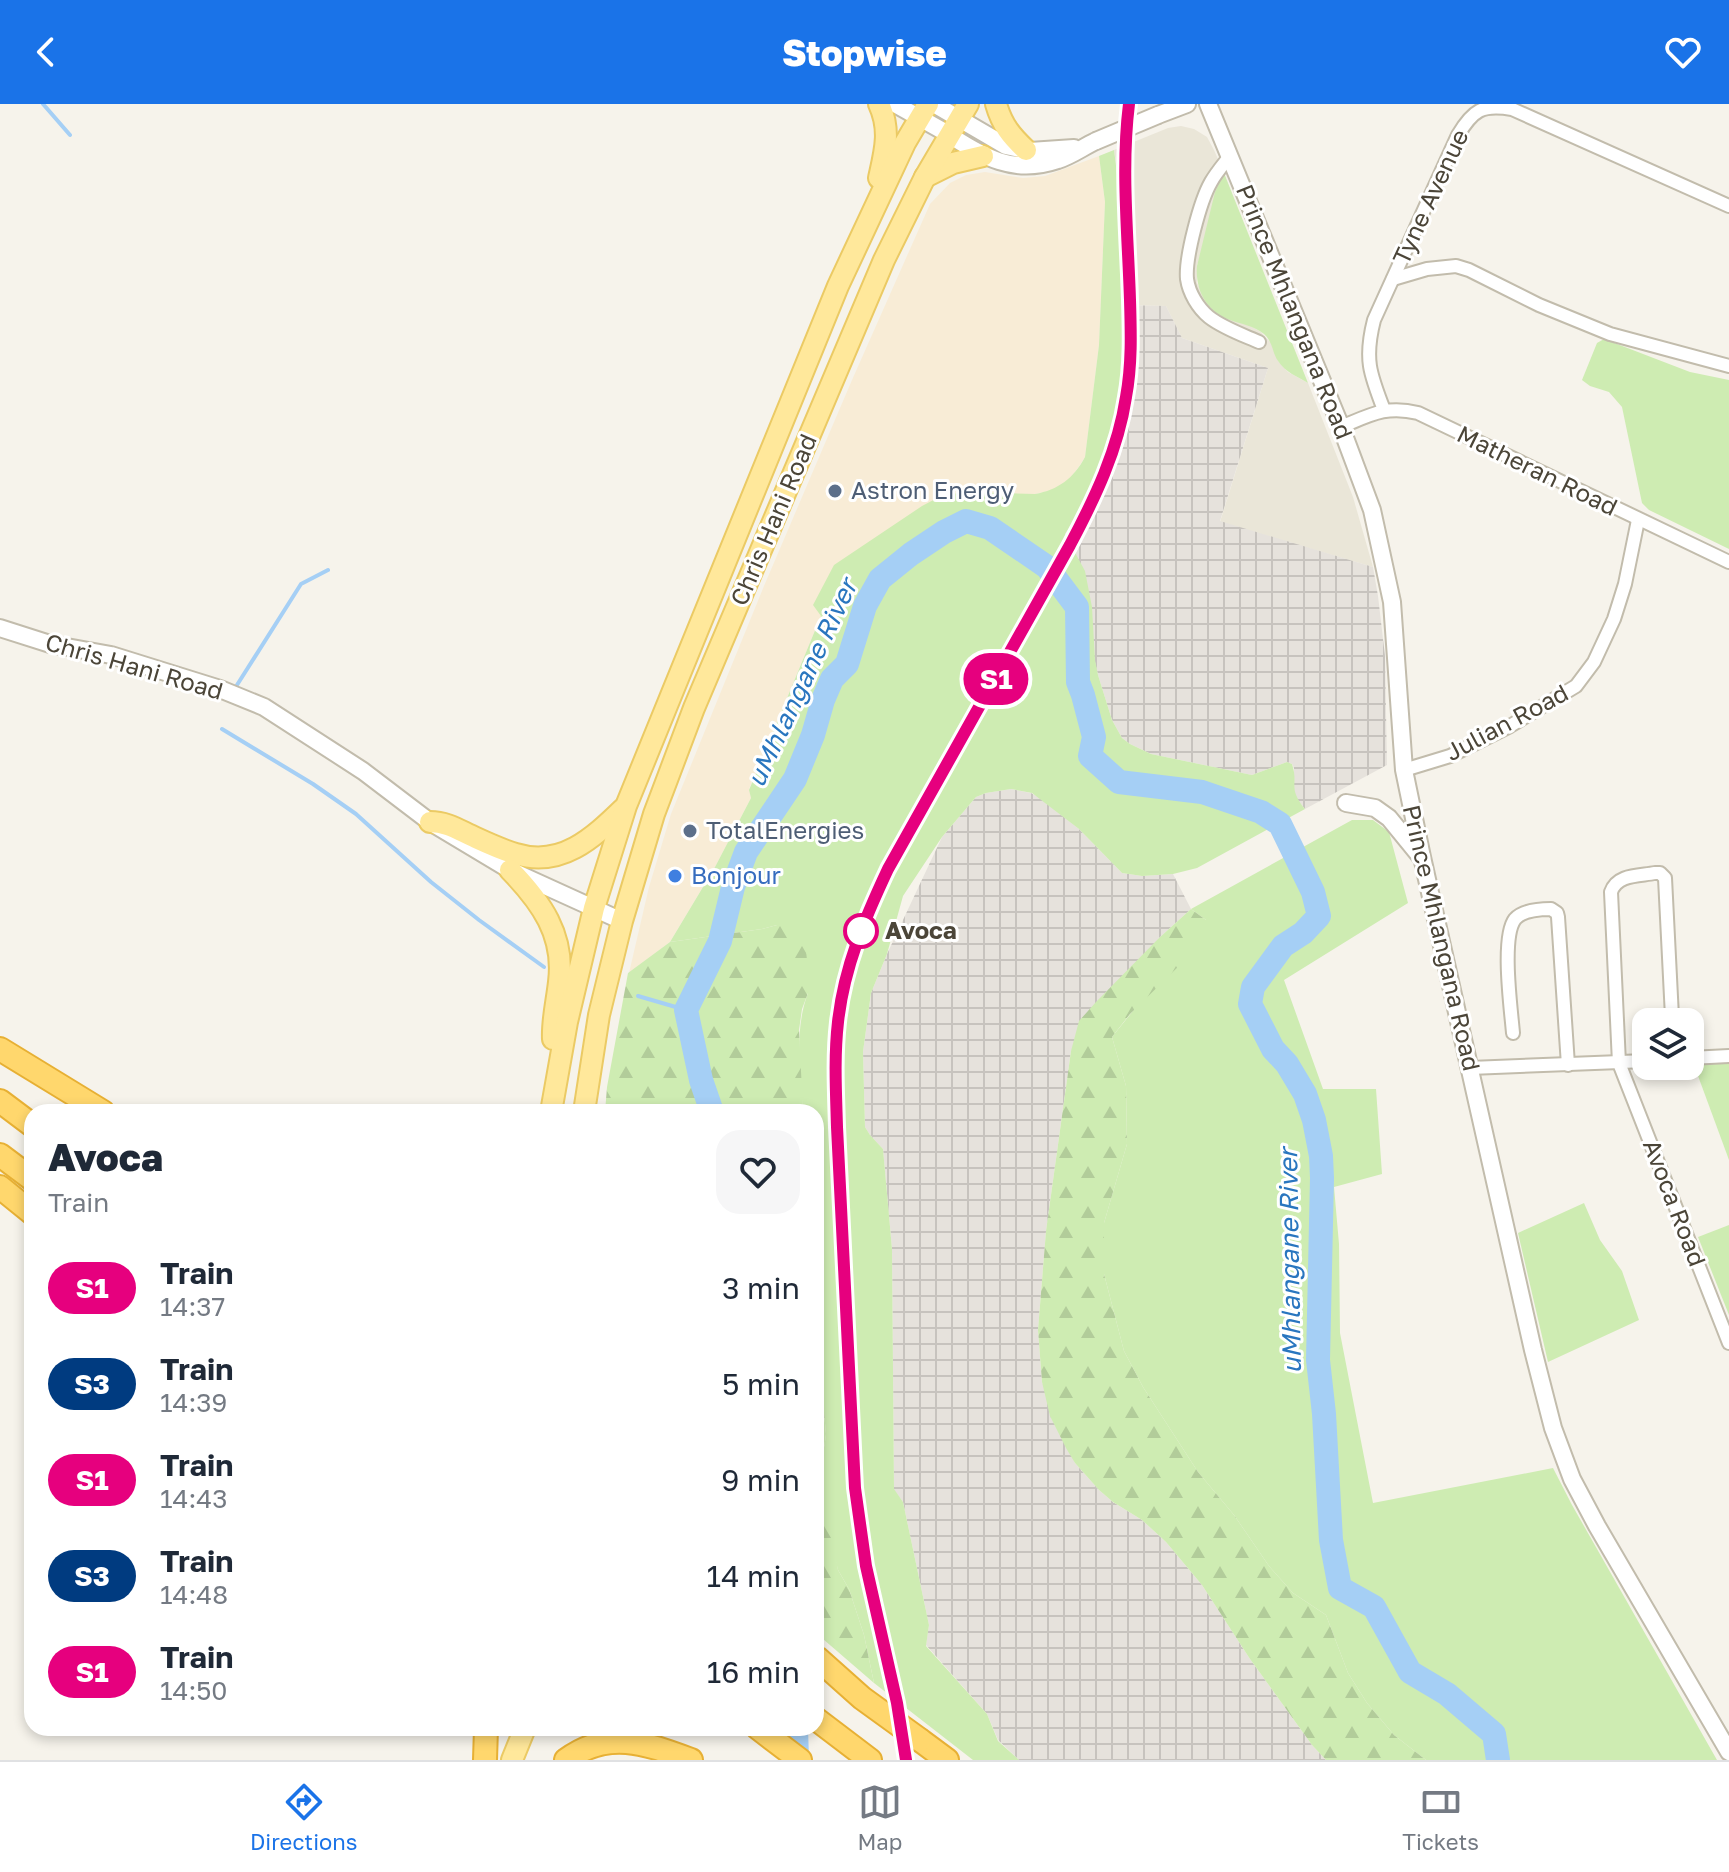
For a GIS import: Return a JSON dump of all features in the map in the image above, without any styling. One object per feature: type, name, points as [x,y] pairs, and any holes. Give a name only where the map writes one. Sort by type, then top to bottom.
[{"type":"highway","points":[[0,1049],[90,1104]]},
{"type":"highway","points":[[0,1101],[24,1119]]},
{"type":"highway","points":[[0,1155],[24,1173]]},
{"type":"highway","points":[[0,1187],[24,1206]]},
{"type":"highway","points":[[824,1664],[862,1698],[947,1760]]},
{"type":"highway","points":[[824,1725],[870,1760]]},
{"type":"highway","points":[[485,1760],[486,1736]]},
{"type":"highway","points":[[659,1736],[709,1760]]},
{"type":"highway","points":[[768,1736],[800,1760]]},
{"type":"highway","points":[[566,1760],[583,1748],[601,1742],[623,1741],[662,1749],[691,1760]]},
{"type":"main road","points":[[870,217],[887,143],[887,128],[879,104]]},
{"type":"main road","points":[[996,104],[1009,134],[1026,150]]},
{"type":"main road","name":"Chris Hani Road","points":[[594,908],[626,806],[838,286],[927,108]]},
{"type":"main road","name":"Chris Hani Road","points":[[622,921],[654,814],[694,708],[866,303],[925,177],[959,119]]},
{"type":"main road","points":[[925,177],[953,163],[983,156]]},
{"type":"main road","points":[[430,822],[449,824],[517,855],[540,858],[562,855],[580,845],[596,835],[626,806]]},
{"type":"main road","points":[[510,870],[539,903],[557,940],[560,978],[553,1027],[556,1079]]},
{"type":"main road","points":[[552,1104],[567,1022],[594,908]]},
{"type":"main road","points":[[585,1104],[599,1015],[622,921]]},
{"type":"main road","points":[[509,1736],[515,1758]]},
{"type":"main road","points":[[515,1758],[522,1736]]},
{"type":"street","points":[[895,104],[927,108],[959,119],[1006,146],[1026,150],[1080,148]]},
{"type":"street","points":[[959,119],[983,156],[1010,165],[1034,166],[1057,161],[1080,148],[1187,104]]},
{"type":"street","name":"Prince Mhlangana Road","points":[[1208,104],[1372,510],[1392,602],[1404,770],[1529,1335],[1553,1428],[1572,1479],[1597,1526],[1729,1752]]},
{"type":"street","name":"Tyne Avenue","points":[[1384,410],[1371,378],[1368,359],[1368,343],[1374,320],[1458,135],[1476,110],[1498,104],[1512,109],[1729,206]]},
{"type":"street","points":[[1230,156],[1210,183],[1205,196],[1191,242],[1187,279],[1196,302],[1208,316],[1259,342]]},
{"type":"street","points":[[1393,279],[1427,269],[1456,266],[1610,334],[1729,366]]},
{"type":"street","name":"Matheran Road","points":[[1341,427],[1384,410],[1401,409],[1418,413],[1729,562]]},
{"type":"street","name":"Julian Road","points":[[1404,770],[1450,756],[1510,726],[1576,686],[1594,662],[1614,619],[1625,584],[1638,520]]},
{"type":"street","name":"Chris Hani Road","points":[[0,628],[50,644],[124,659],[220,689],[264,707],[363,771],[430,822],[510,870],[622,921]]},
{"type":"street","points":[[1346,803],[1375,808],[1389,818],[1422,857]]},
{"type":"street","name":"Avoca Road","points":[[1672,1008],[1665,878],[1655,873],[1621,879],[1611,892],[1619,1063],[1729,1343]]},
{"type":"street","points":[[1513,1033],[1509,932],[1514,921],[1523,913],[1551,909],[1558,917],[1568,1065]]},
{"type":"street","points":[[1704,1057],[1729,1056]]},
{"type":"street","points":[[1470,1068],[1632,1062]]},
{"type":"shaded area","points":[[1181,126],[1207,137],[1224,173],[1197,266],[1197,283],[1214,312],[1261,332],[1273,345],[1278,361],[1288,372],[1308,383],[1353,497],[1373,567],[1220,522],[1268,368],[1182,338],[1166,306],[1124,305],[1114,150],[1168,128]]},
{"type":"shaded area","points":[[1099,156],[1105,202],[1099,345],[1085,457],[1069,480],[1053,490],[1035,494],[821,616],[749,789],[751,798],[715,867],[670,942],[629,973],[649,887],[671,814],[764,586],[930,204],[950,183],[966,175],[985,172],[1023,178],[1045,176]]},
{"type":"shaded area","points":[[1124,305],[1166,306],[1182,338],[1268,368],[1220,521],[1373,567],[1385,656],[1387,765],[1305,809],[1295,797],[1292,764],[1287,762],[1252,775],[1151,754],[1122,738],[1112,720],[1098,675],[1065,534],[1081,510],[1116,419],[1123,372]]},
{"type":"shaded area","points":[[1011,789],[1040,798],[1079,829],[1122,873],[1142,876],[1173,874],[1191,909],[1159,938],[1071,1051],[1046,1231],[1038,1330],[1042,1382],[1075,1463],[1099,1490],[1142,1520],[1166,1542],[1202,1585],[1250,1659],[1326,1760],[1019,1760],[998,1740],[987,1714],[926,1645],[929,1625],[903,1502],[894,1490],[892,1249],[883,1149],[865,1127],[863,1052],[871,993],[942,837],[976,797]]},
{"type":"green space","points":[[1114,150],[1123,291],[1122,364],[1111,433],[1100,467],[1085,501],[1065,534],[1085,571],[1092,607],[1095,660],[1112,720],[1122,738],[1151,754],[1252,775],[1287,762],[1292,764],[1295,791],[1305,809],[1197,868],[1173,874],[1142,876],[1122,873],[1079,829],[1032,793],[1011,789],[986,793],[976,797],[942,837],[903,896],[887,954],[871,993],[863,1052],[865,1127],[883,1149],[892,1249],[894,1489],[903,1502],[929,1625],[926,1646],[987,1714],[998,1741],[1019,1760],[973,1760],[874,1683],[864,1635],[849,1589],[838,1570],[824,1512],[824,1104],[802,1104],[799,1037],[808,993],[777,925],[670,942],[715,867],[751,798],[749,790],[821,616],[813,605],[834,565],[943,495],[1043,492],[1064,482],[1085,457],[1099,345],[1105,202],[1099,156]]},
{"type":"green space","points":[[1224,173],[1308,383],[1281,365],[1264,334],[1214,311],[1200,291],[1197,266],[1215,192]]},
{"type":"green space","points":[[1604,339],[1690,372],[1729,380],[1729,549],[1649,510],[1642,503],[1622,407],[1609,392],[1582,380],[1597,343]]},
{"type":"green space","points":[[1352,820],[1373,820],[1389,832],[1408,903],[1284,980],[1323,1089],[1376,1089],[1382,1174],[1334,1187],[1339,1244],[1340,1333],[1373,1503],[1553,1468],[1717,1760],[1426,1760],[1394,1735],[1367,1703],[1348,1673],[1326,1615],[1293,1593],[1269,1566],[1234,1515],[1198,1472],[1143,1387],[1124,1351],[1104,1274],[1104,1223],[1127,1144],[1126,1086],[1112,1037],[1206,920],[1191,909]]},
{"type":"green space","points":[[1191,909],[1206,920],[1207,929],[1185,960],[1130,1014],[1112,1037],[1126,1086],[1127,1144],[1104,1223],[1104,1274],[1124,1351],[1143,1387],[1198,1472],[1234,1515],[1269,1566],[1293,1593],[1326,1615],[1348,1673],[1367,1703],[1394,1735],[1426,1760],[1326,1760],[1250,1659],[1202,1585],[1166,1542],[1142,1520],[1099,1490],[1075,1463],[1050,1416],[1042,1382],[1038,1330],[1046,1231],[1071,1051],[1079,1021]]},
{"type":"green space","points":[[777,925],[798,926],[804,933],[809,978],[799,1030],[803,1104],[606,1104],[628,973],[670,942]]},
{"type":"green space","points":[[1729,1063],[1729,1160],[1700,1080],[1704,1080],[1704,1064]]},
{"type":"green space","points":[[1584,1203],[1600,1240],[1622,1271],[1639,1320],[1548,1362],[1518,1233]]},
{"type":"green space","points":[[1729,1225],[1729,1315],[1698,1237]]},
{"type":"green space","points":[[824,1507],[829,1512],[838,1570],[849,1589],[864,1635],[874,1683],[824,1640]]},
{"type":"waterway","points":[[43,104],[70,135]]},
{"type":"waterway","name":"uMhlangane River","points":[[709,1104],[686,1010],[720,941],[733,887],[746,852],[795,779],[832,679],[847,664],[865,606],[880,579],[944,532],[966,521],[990,528],[1047,567],[1077,607],[1078,682],[1094,737],[1090,756],[1119,782],[1202,792],[1261,812],[1280,824],[1313,892],[1319,916],[1303,933],[1283,946],[1253,987],[1250,1004],[1273,1049],[1287,1064],[1305,1094],[1321,1156],[1318,1360],[1331,1540],[1340,1588],[1374,1607],[1410,1672],[1447,1694],[1494,1734],[1498,1760]]},
{"type":"waterway","points":[[237,685],[301,584],[328,570]]},
{"type":"waterway","points":[[222,729],[356,814],[431,882],[544,967]]},
{"type":"waterway","points":[[638,996],[686,1010]]},
{"type":"waterway","name":"uMhlangane River","points":[[796,1736],[797,1760]]},
{"type":"railway","points":[[906,1760],[897,1703],[866,1566],[855,1488],[837,1127],[838,1022],[845,982],[857,944],[888,869],[1074,540],[1112,455],[1127,395],[1131,359],[1125,176],[1129,104]]},
{"type":"train","name":"S1","points":[[906,1760],[897,1703],[866,1566],[855,1488],[835,1075],[838,1023],[853,950],[874,898],[1090,509],[1117,440],[1127,397],[1130,350],[1126,182],[1129,104]]},
{"type":"place","name":"Astron Energy","points":[[835,491]]},
{"type":"place","name":"TotalEnergies","points":[[690,831]]},
{"type":"place","name":"Bonjour","points":[[675,876]]},
{"type":"place","name":"Avoca","points":[[861,931]]}]
